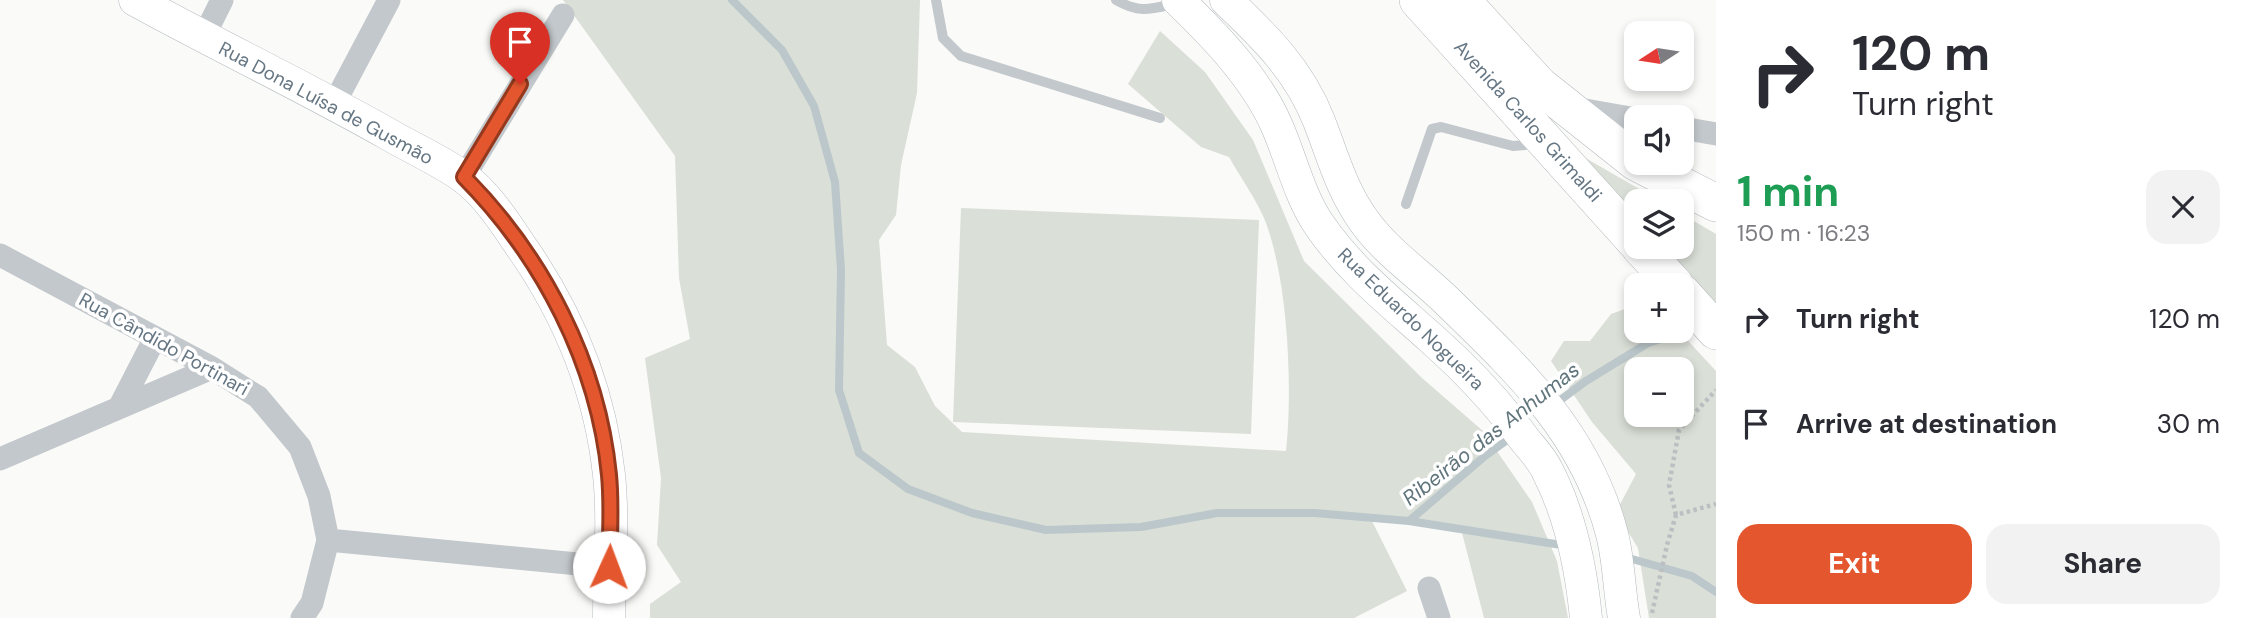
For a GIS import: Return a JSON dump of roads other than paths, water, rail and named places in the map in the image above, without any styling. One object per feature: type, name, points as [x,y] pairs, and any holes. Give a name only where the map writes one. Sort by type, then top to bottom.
[{"type":"main road","name":"Rua Dona Luísa de Gusmão","points":[[135,0],[203,38],[334,104],[464,177],[489,202],[531,261],[579,349],[590,383],[604,435],[609,477],[609,618]]},
{"type":"main road","name":"Rua Eduardo Nogueira","points":[[1226,0],[1292,67],[1318,119],[1336,169],[1363,219],[1383,242],[1431,285],[1531,386],[1574,443],[1597,486],[1612,536],[1624,618]]},
{"type":"main road","name":"Avenida Carlos Grimaldi","points":[[1418,0],[1624,228]]},
{"type":"main road","name":"Avenida Carlos Grimaldi","points":[[1461,0],[1541,86],[1624,152]]},
{"type":"main road","name":"Rua Eduardo Nogueira","points":[[1179,1],[1216,39],[1258,90],[1276,123],[1302,191],[1318,224],[1345,259],[1499,405],[1552,480],[1567,519],[1582,579],[1586,618]]},
{"type":"main road","name":"Avenida Carlos Grimaldi","points":[[1662,175],[1716,203]]},
{"type":"main road","points":[[1651,259],[1664,273]]},
{"type":"main road","points":[[1694,306],[1716,331]]},
{"type":"street","points":[[203,38],[222,0]]},
{"type":"street","points":[[334,104],[389,0]]},
{"type":"street","points":[[464,177],[563,15]]},
{"type":"street","points":[[1565,106],[1624,117]]},
{"type":"street","points":[[1694,130],[1716,134]]},
{"type":"street","name":"Rua Cândido Portinari","points":[[0,255],[212,368],[258,397],[300,447],[319,496],[328,540],[312,603],[302,618]]},
{"type":"street","points":[[120,406],[155,338]]},
{"type":"street","points":[[0,459],[212,368]]},
{"type":"street","points":[[328,540],[609,567]]},
{"type":"street","points":[[1429,588],[1439,618]]},
{"type":"lane","points":[[936,0],[943,37],[961,56],[1160,118]]},
{"type":"lane","points":[[1116,0],[1130,8],[1146,10],[1179,1]]},
{"type":"lane","points":[[1406,204],[1432,129],[1441,127],[1513,146],[1548,143]]},
{"type":"waterway","name":"Ribeirão das Anhumas","points":[[732,0],[782,50],[814,106],[835,182],[841,270],[839,390],[859,453],[908,489],[972,513],[1046,530],[1141,527],[1217,513],[1315,513],[1409,521],[1485,456],[1514,435]]},
{"type":"waterway","name":"Ribeirão das Anhumas","points":[[1555,404],[1586,381],[1648,343],[1700,327]]},
{"type":"waterway","points":[[1409,521],[1568,546]]},
{"type":"waterway","points":[[1625,557],[1692,576],[1716,592]]}]
